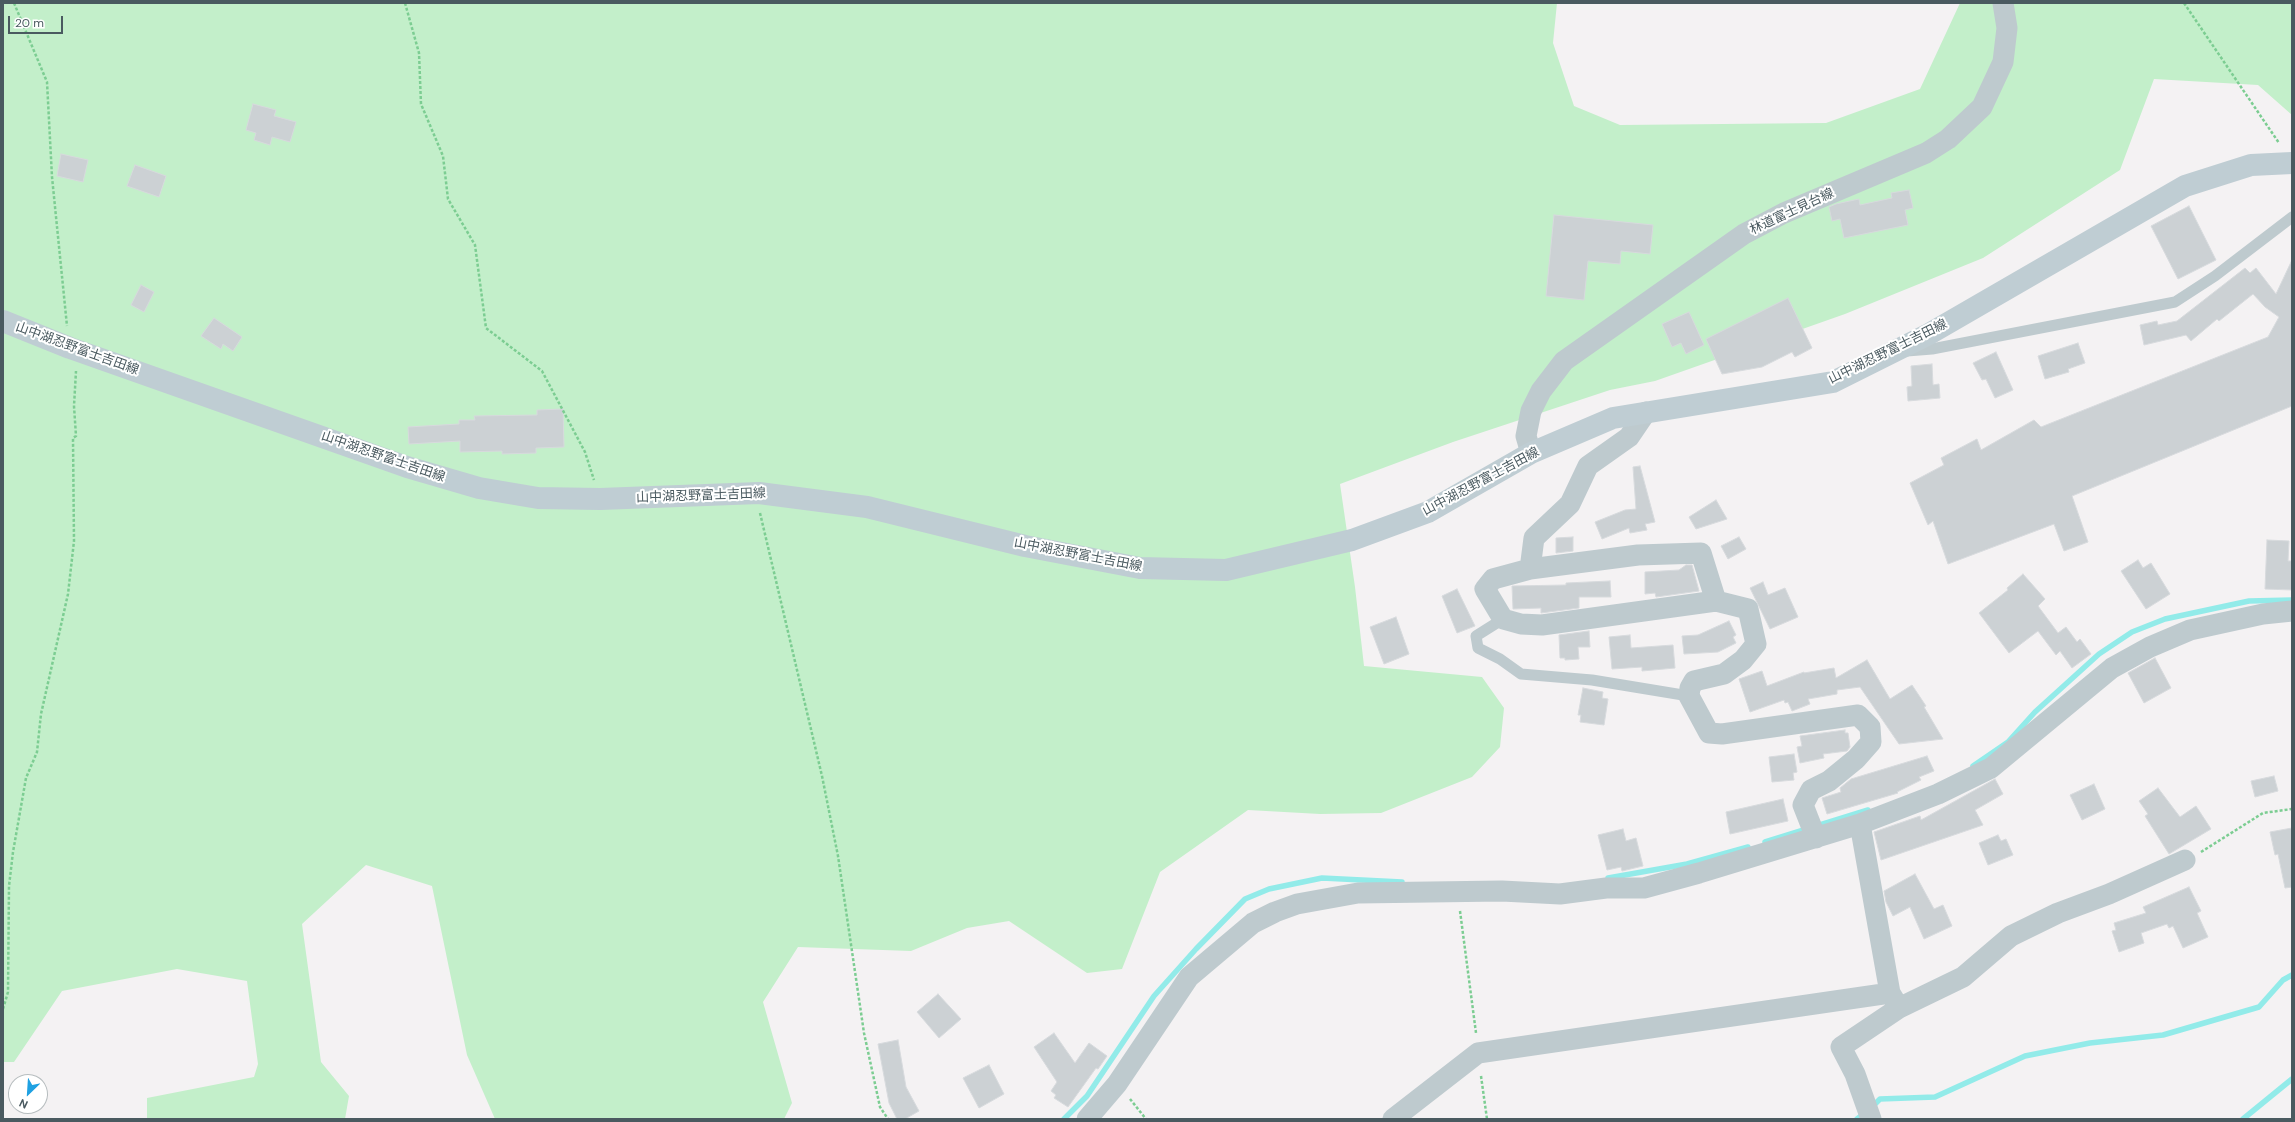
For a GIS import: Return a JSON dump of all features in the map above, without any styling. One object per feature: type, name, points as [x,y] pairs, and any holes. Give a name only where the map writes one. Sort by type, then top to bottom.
[{"type":"main road","name":"山中湖忍野富士吉田線","points":[[3,321],[70,348],[407,467],[479,488],[538,498],[600,499],[759,493],[867,507],[1025,546],[1140,568],[1226,570],[1352,540],[1421,514],[1531,453],[1612,418],[1832,382],[1929,334],[2186,186],[2251,165],[2292,163]]},
{"type":"street","name":"林道富士見台線","points":[[1531,453],[1526,436],[1531,411],[1541,391],[1564,360],[1744,234],[1784,213],[1926,154],[1948,139],[1982,107],[2003,62],[2007,28],[2003,3]]},
{"type":"street","points":[[1530,569],[1534,538],[1570,504],[1588,466],[1629,437],[1646,412]]},
{"type":"street","points":[[1716,601],[1700,553],[1638,555],[1530,569],[1493,579],[1485,589],[1503,619],[1521,624],[1542,625],[1716,601],[1748,609],[1756,644],[1743,660],[1724,674],[1694,681],[1690,688],[1689,696],[1709,733],[1722,734],[1858,715],[1870,727],[1871,742],[1856,759],[1829,781],[1811,790],[1803,805],[1816,838]]},
{"type":"street","points":[[1086,1119],[1117,1084],[1189,977],[1253,923],[1297,904],[1322,898],[1358,893],[1457,891],[1560,894],[1606,888],[1644,888],[1816,838],[1860,824],[1938,794],[1991,768],[2112,668],[2150,647],[2190,630],[2264,614],[2292,611]]},
{"type":"street","points":[[1860,824],[1895,1000]]},
{"type":"street","points":[[1393,1119],[1478,1053],[1895,1000],[1963,978],[2011,936],[2058,913],[2109,894],[2185,860]]},
{"type":"street","points":[[1871,1119],[1855,1074],[1841,1047],[1895,1000]]},
{"type":"lane","points":[[1894,352],[1932,349],[2175,302],[2215,276],[2292,217]]},
{"type":"lane","points":[[1503,619],[1476,636],[1478,648],[1500,659],[1521,674],[1592,680],[1689,696]]},
{"type":"path","points":[[14,3],[47,82],[52,177],[64,309]]},
{"type":"path","points":[[405,3],[419,53],[420,104],[443,156],[448,199],[475,245],[486,328],[542,371],[585,452],[600,499]]},
{"type":"path","points":[[2184,3],[2280,144]]},
{"type":"path","points":[[3,1009],[8,992],[9,886],[13,852],[26,778],[37,752],[41,714],[68,594],[73,549],[73,438],[76,436],[74,406],[77,364],[70,348]]},
{"type":"path","points":[[759,493],[760,513],[822,776],[837,848],[864,1033],[880,1108],[888,1119]]},
{"type":"path","points":[[2185,860],[2262,813],[2292,809]]},
{"type":"path","points":[[1457,891],[1487,1119]]},
{"type":"path","points":[[1117,1084],[1146,1119]]},
{"type":"green space","points":[[3,3],[1557,3],[1553,43],[1574,106],[1620,125],[1826,123],[1920,89],[1960,3],[2292,3],[2292,115],[2258,85],[2154,79],[2120,170],[1983,258],[1845,314],[1655,381],[1610,390],[1453,442],[1340,484],[1355,587],[1364,666],[1482,677],[1504,708],[1500,747],[1472,777],[1381,813],[1320,814],[1248,810],[1160,872],[1122,969],[1087,973],[1009,921],[967,928],[911,951],[798,947],[763,1002],[792,1103],[784,1119],[495,1119],[467,1055],[432,886],[366,865],[302,924],[321,1062],[349,1096],[345,1119],[147,1119],[147,1098],[254,1077],[258,1064],[247,981],[177,969],[62,991],[14,1062],[3,1062]]},
{"type":"building","points":[[253,104],[276,110],[274,116],[296,122],[290,142],[272,137],[270,145],[254,140],[256,133],[246,130]]},
{"type":"building","points":[[61,154],[88,160],[83,182],[57,176]]},
{"type":"building","points":[[135,165],[166,176],[159,197],[127,186]]},
{"type":"building","points":[[1909,190],[1913,208],[1905,210],[1908,225],[1844,238],[1840,219],[1832,221],[1829,207],[1836,204],[1859,199],[1860,205],[1892,198],[1891,193]]},
{"type":"building","points":[[2189,206],[2216,260],[2178,279],[2151,226]]},
{"type":"building","points":[[1554,215],[1653,225],[1650,254],[1621,251],[1620,264],[1588,261],[1584,300],[1546,296]]},
{"type":"building","points":[[2292,260],[2292,406],[2072,496],[2088,542],[2064,551],[2054,524],[1948,564],[1933,521],[1928,525],[1910,483],[1944,465],[1941,458],[1977,439],[1981,450],[2034,420],[2041,427],[2268,337],[2279,317],[2265,307],[2253,294],[2219,321],[2217,319],[2191,341],[2186,335],[2144,345],[2140,325],[2157,321],[2158,325],[2177,321],[2245,268],[2250,273],[2256,268],[2276,294]]},
{"type":"building","points":[[141,285],[154,292],[144,312],[131,305]]},
{"type":"building","points":[[1788,298],[1812,348],[1795,357],[1792,352],[1762,367],[1722,374],[1706,339]]},
{"type":"building","points":[[1689,312],[1704,345],[1686,354],[1681,343],[1672,347],[1662,324]]},
{"type":"building","points":[[214,318],[242,337],[233,351],[223,344],[221,349],[201,336]]},
{"type":"building","points":[[2078,343],[2085,363],[2068,369],[2069,372],[2045,379],[2038,356]]},
{"type":"building","points":[[1996,352],[2013,390],[1995,398],[1986,379],[1982,380],[1973,363]]},
{"type":"building","points":[[1932,364],[1933,385],[1939,384],[1940,398],[1908,401],[1907,387],[1912,386],[1911,366]]},
{"type":"building","points":[[563,409],[564,447],[536,448],[536,453],[502,454],[502,451],[460,452],[460,441],[409,444],[408,427],[459,424],[459,420],[475,420],[474,416],[537,415],[537,410]]},
{"type":"building","points":[[1640,466],[1655,522],[1645,524],[1647,530],[1630,533],[1629,528],[1602,539],[1595,522],[1625,510],[1636,509],[1633,467]]},
{"type":"building","points":[[1716,500],[1727,519],[1696,529],[1689,517]]},
{"type":"building","points":[[1573,537],[1573,551],[1556,553],[1556,538]]},
{"type":"building","points":[[1739,537],[1746,549],[1728,559],[1721,546]]},
{"type":"building","points":[[2267,540],[2289,541],[2288,561],[2292,561],[2292,590],[2265,589]]},
{"type":"building","points":[[2138,560],[2143,568],[2151,563],[2170,594],[2146,609],[2121,571]]},
{"type":"building","points":[[1686,565],[1692,565],[1699,591],[1656,597],[1655,593],[1645,594],[1645,572],[1679,570]]},
{"type":"building","points":[[2023,574],[2045,599],[2038,606],[2058,633],[2066,627],[2077,642],[2080,639],[2091,654],[2072,668],[2060,651],[2056,655],[2038,631],[2009,653],[1979,613],[2008,590],[2007,588]]},
{"type":"building","points":[[1610,581],[1611,597],[1579,597],[1579,608],[1541,613],[1541,608],[1513,609],[1512,586],[1566,585],[1566,583]]},
{"type":"building","points":[[1763,582],[1768,595],[1785,588],[1798,617],[1770,629],[1750,588]]},
{"type":"building","points":[[1457,589],[1475,626],[1457,633],[1442,596]]},
{"type":"building","points":[[1396,617],[1409,654],[1384,664],[1370,627]]},
{"type":"building","points":[[1729,621],[1736,635],[1733,637],[1736,643],[1718,652],[1684,654],[1682,636],[1698,635]]},
{"type":"building","points":[[1589,631],[1590,647],[1578,647],[1579,659],[1565,660],[1565,658],[1560,658],[1559,635]]},
{"type":"building","points":[[1630,635],[1631,648],[1673,645],[1675,668],[1642,671],[1642,667],[1612,669],[1609,637]]},
{"type":"building","points":[[2155,658],[2171,688],[2144,703],[2128,673]]},
{"type":"building","points":[[1867,660],[1890,699],[1912,685],[1926,706],[1924,707],[1943,739],[1899,744],[1860,687],[1837,690],[1837,694],[1808,699],[1810,704],[1792,711],[1788,702],[1785,703],[1784,700],[1750,712],[1739,679],[1762,671],[1767,686],[1804,672],[1834,668],[1836,678]]},
{"type":"building","points":[[1583,688],[1603,692],[1602,698],[1608,699],[1604,725],[1580,722],[1581,715],[1578,715]]},
{"type":"building","points":[[1845,730],[1845,733],[1848,733],[1850,747],[1847,751],[1823,754],[1824,758],[1800,763],[1797,747],[1802,746],[1800,736]]},
{"type":"building","points":[[1794,754],[1797,772],[1793,773],[1794,780],[1772,782],[1769,757]]},
{"type":"building","points":[[1927,756],[1934,771],[1919,777],[1921,780],[1897,792],[1898,793],[1827,814],[1822,798],[1841,792],[1840,788],[1851,779]]},
{"type":"building","points":[[2274,776],[2278,791],[2255,797],[2251,781]]},
{"type":"building","points":[[1995,779],[2003,794],[1975,810],[1983,825],[1881,860],[1874,832],[1920,816],[1921,820]]},
{"type":"building","points":[[2094,784],[2105,809],[2082,820],[2070,795]]},
{"type":"building","points":[[2158,788],[2180,817],[2196,806],[2211,829],[2169,854],[2145,816],[2148,814],[2139,801]]},
{"type":"building","points":[[1783,799],[1788,821],[1730,834],[1726,812]]},
{"type":"building","points":[[2292,828],[2292,887],[2285,888],[2278,854],[2275,855],[2270,832]]},
{"type":"building","points":[[1623,829],[1626,841],[1636,838],[1643,866],[1622,871],[1621,867],[1607,870],[1598,835]]},
{"type":"building","points":[[1998,835],[2001,841],[2006,839],[2013,855],[1988,865],[1979,843]]},
{"type":"building","points":[[1915,874],[1934,909],[1943,905],[1952,926],[1924,939],[1910,907],[1893,916],[1886,902],[1884,891]]},
{"type":"building","points":[[2189,887],[2201,911],[2197,913],[2208,937],[2183,948],[2173,926],[2169,928],[2167,924],[2141,933],[2144,943],[2119,952],[2112,931],[2116,930],[2114,923],[2146,913],[2143,907]]},
{"type":"building","points":[[938,994],[961,1019],[939,1038],[917,1012]]},
{"type":"building","points":[[1054,1033],[1075,1063],[1089,1043],[1107,1056],[1098,1069],[1096,1068],[1068,1107],[1054,1098],[1056,1095],[1051,1091],[1057,1082],[1034,1047]]},
{"type":"building","points":[[898,1040],[906,1087],[919,1111],[905,1119],[897,1119],[889,1103],[878,1044]]},
{"type":"building","points":[[989,1065],[1004,1094],[979,1108],[963,1078]]},
{"type":"waterway","points":[[1973,766],[2008,742],[2035,712],[2099,654],[2132,632],[2165,619],[2249,601],[2292,600]]},
{"type":"waterway","points":[[1765,842],[1868,810]]},
{"type":"waterway","points":[[1608,878],[1687,864],[1748,847]]},
{"type":"waterway","points":[[1064,1119],[1087,1096],[1154,996],[1196,949],[1245,899],[1269,889],[1322,878],[1402,882]]},
{"type":"waterway","points":[[1872,1107],[1880,1099],[1935,1097],[2025,1056],[2090,1043],[2163,1035],[2259,1007],[2283,980],[2292,975]]},
{"type":"waterway","points":[[2243,1119],[2292,1079]]},
{"type":"waterway","points":[[1857,1119],[1865,1113]]}]
